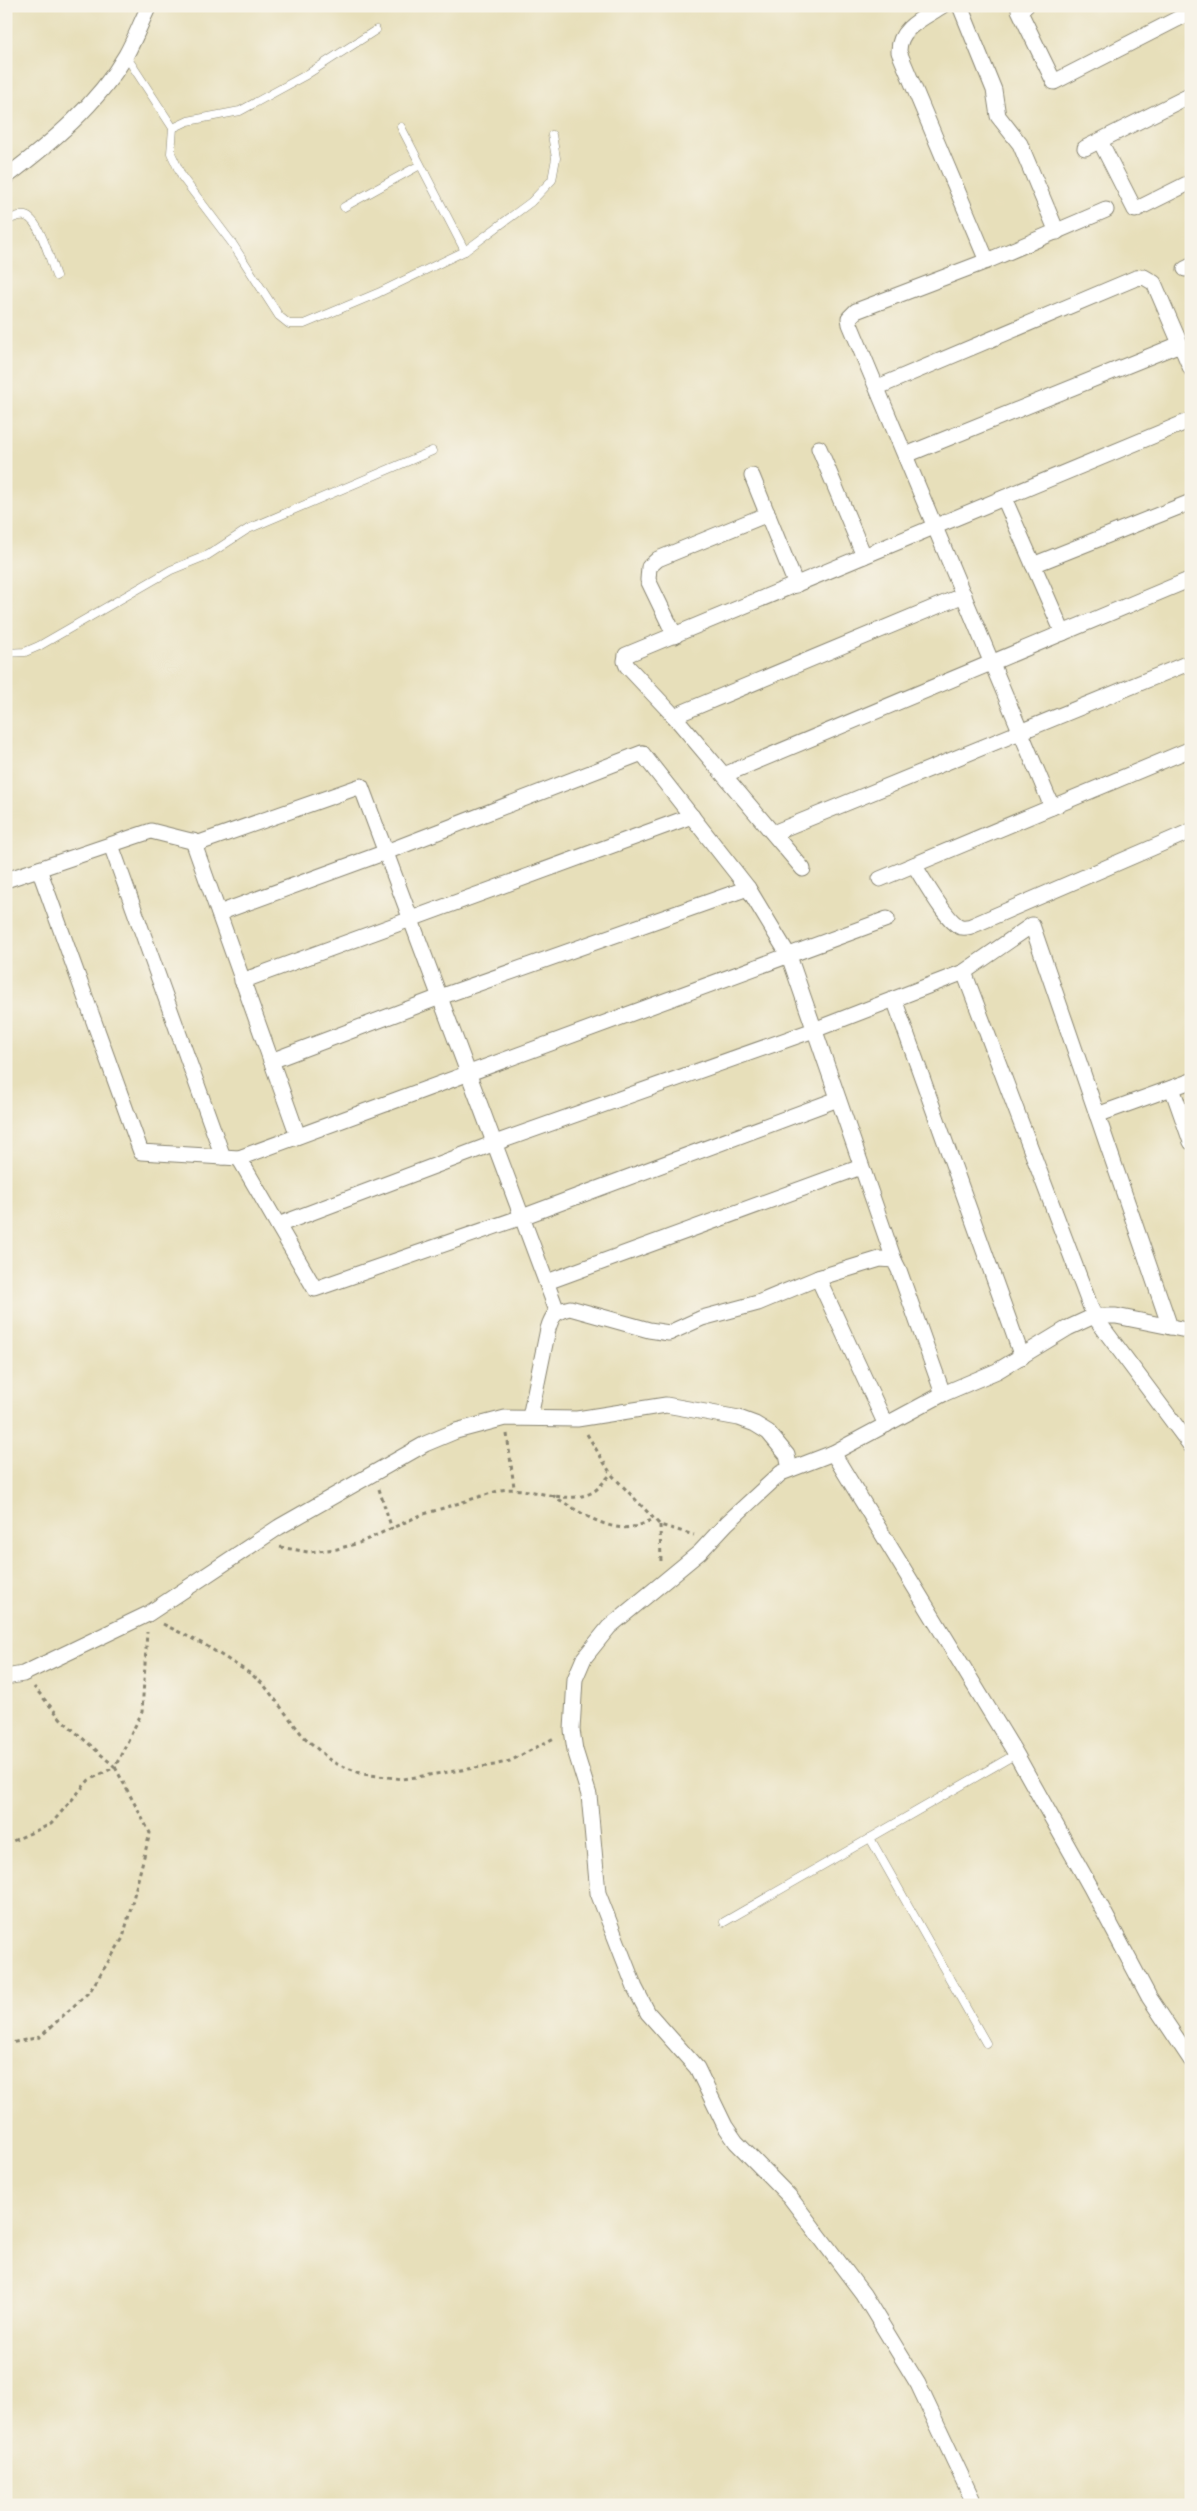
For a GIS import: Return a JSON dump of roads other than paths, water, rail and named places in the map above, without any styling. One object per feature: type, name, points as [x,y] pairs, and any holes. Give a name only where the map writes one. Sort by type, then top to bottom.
[{"type":"street","points":[[6,177],[38,152],[90,104],[126,55],[149,6]]},
{"type":"street","points":[[942,6],[904,32],[898,44],[899,52],[987,261]]},
{"type":"street","points":[[960,6],[994,90],[998,116],[1020,144],[1057,232]]},
{"type":"street","points":[[1026,6],[1019,10],[1054,82],[1191,12]]},
{"type":"street","points":[[1085,148],[1191,95]]},
{"type":"street","points":[[1100,141],[1135,210],[1191,182]]},
{"type":"street","points":[[1052,807],[878,387],[850,324],[852,314],[987,261],[1106,210]]},
{"type":"street","points":[[878,387],[1136,278],[1144,277],[1152,279],[1191,369]]},
{"type":"street","points":[[906,455],[1180,344]]},
{"type":"street","points":[[803,869],[674,716],[627,666],[624,658],[629,652],[675,636],[1191,420]]},
{"type":"street","points":[[819,448],[864,556]]},
{"type":"street","points":[[752,476],[796,585]]},
{"type":"street","points":[[1004,498],[1063,633]]},
{"type":"street","points":[[1033,565],[1191,502]]},
{"type":"street","points":[[675,636],[648,580],[649,567],[658,559],[768,514]]},
{"type":"street","points":[[724,776],[1191,579]]},
{"type":"street","points":[[674,716],[964,595]]},
{"type":"street","points":[[773,834],[1191,662]]},
{"type":"street","points":[[880,879],[1190,751]]},
{"type":"street","points":[[219,913],[386,852],[642,753],[748,888],[789,956],[894,1260],[944,1394]]},
{"type":"street","points":[[6,880],[151,831],[199,842],[361,786],[557,1311]]},
{"type":"street","points":[[242,981],[692,816]]},
{"type":"street","points":[[914,865],[947,914],[960,927],[964,927],[976,924],[1191,831]]},
{"type":"street","points":[[193,841],[298,1136]]},
{"type":"street","points":[[110,845],[224,1157]]},
{"type":"street","points":[[39,869],[141,1152],[239,1158],[887,919]]},
{"type":"street","points":[[271,1061],[440,997],[748,888]]},
{"type":"street","points":[[278,1225],[495,1143],[814,1030],[964,972],[1032,926],[1170,1327]]},
{"type":"street","points":[[964,972],[1094,1316],[1191,1446]]},
{"type":"street","points":[[894,999],[1022,1357]]},
{"type":"street","points":[[1097,1115],[1191,1081]]},
{"type":"street","points":[[1172,1088],[1191,1142]]},
{"type":"street","points":[[239,1158],[315,1289],[522,1217],[838,1099]]},
{"type":"street","points":[[546,1282],[862,1167]]},
{"type":"street","points":[[530,1417],[548,1329],[551,1319],[557,1311],[570,1308],[649,1330],[669,1333],[702,1318],[758,1303],[818,1278],[880,1259],[894,1260]]},
{"type":"street","points":[[818,1278],[886,1425]]},
{"type":"street","points":[[975,2505],[918,2384],[863,2294],[789,2196],[736,2142],[725,2126],[697,2068],[648,2013],[635,1988],[598,1893],[589,1795],[574,1750],[572,1730],[575,1679],[584,1658],[608,1627],[700,1552],[763,1488],[781,1473],[833,1453],[944,1394],[997,1371],[1068,1328],[1094,1316],[1116,1316],[1191,1331]]},
{"type":"street","points":[[6,1677],[23,1674],[148,1614],[316,1505],[374,1474],[424,1444],[456,1431],[505,1418],[577,1419],[666,1406],[739,1418],[755,1424],[768,1432],[787,1455],[790,1469]]},
{"type":"street","points":[[833,1453],[1016,1754],[1090,1886],[1148,1997],[1191,2060]]},
{"type":"lane","points":[[173,128],[188,120],[240,111],[306,75],[376,30]]},
{"type":"lane","points":[[126,55],[173,128],[172,153],[182,177],[232,243],[279,316],[289,324],[304,324],[378,293],[466,251],[531,202],[552,180],[556,158],[552,136]]},
{"type":"lane","points":[[401,126],[466,251]]},
{"type":"lane","points":[[344,207],[420,165]]},
{"type":"lane","points":[[6,222],[17,216],[26,216],[32,219],[40,231],[56,276]]},
{"type":"lane","points":[[6,653],[25,652],[39,646],[171,570],[208,555],[248,529],[432,451]]},
{"type":"lane","points":[[724,1922],[1016,1754]]},
{"type":"lane","points":[[870,1838],[986,2043]]}]
